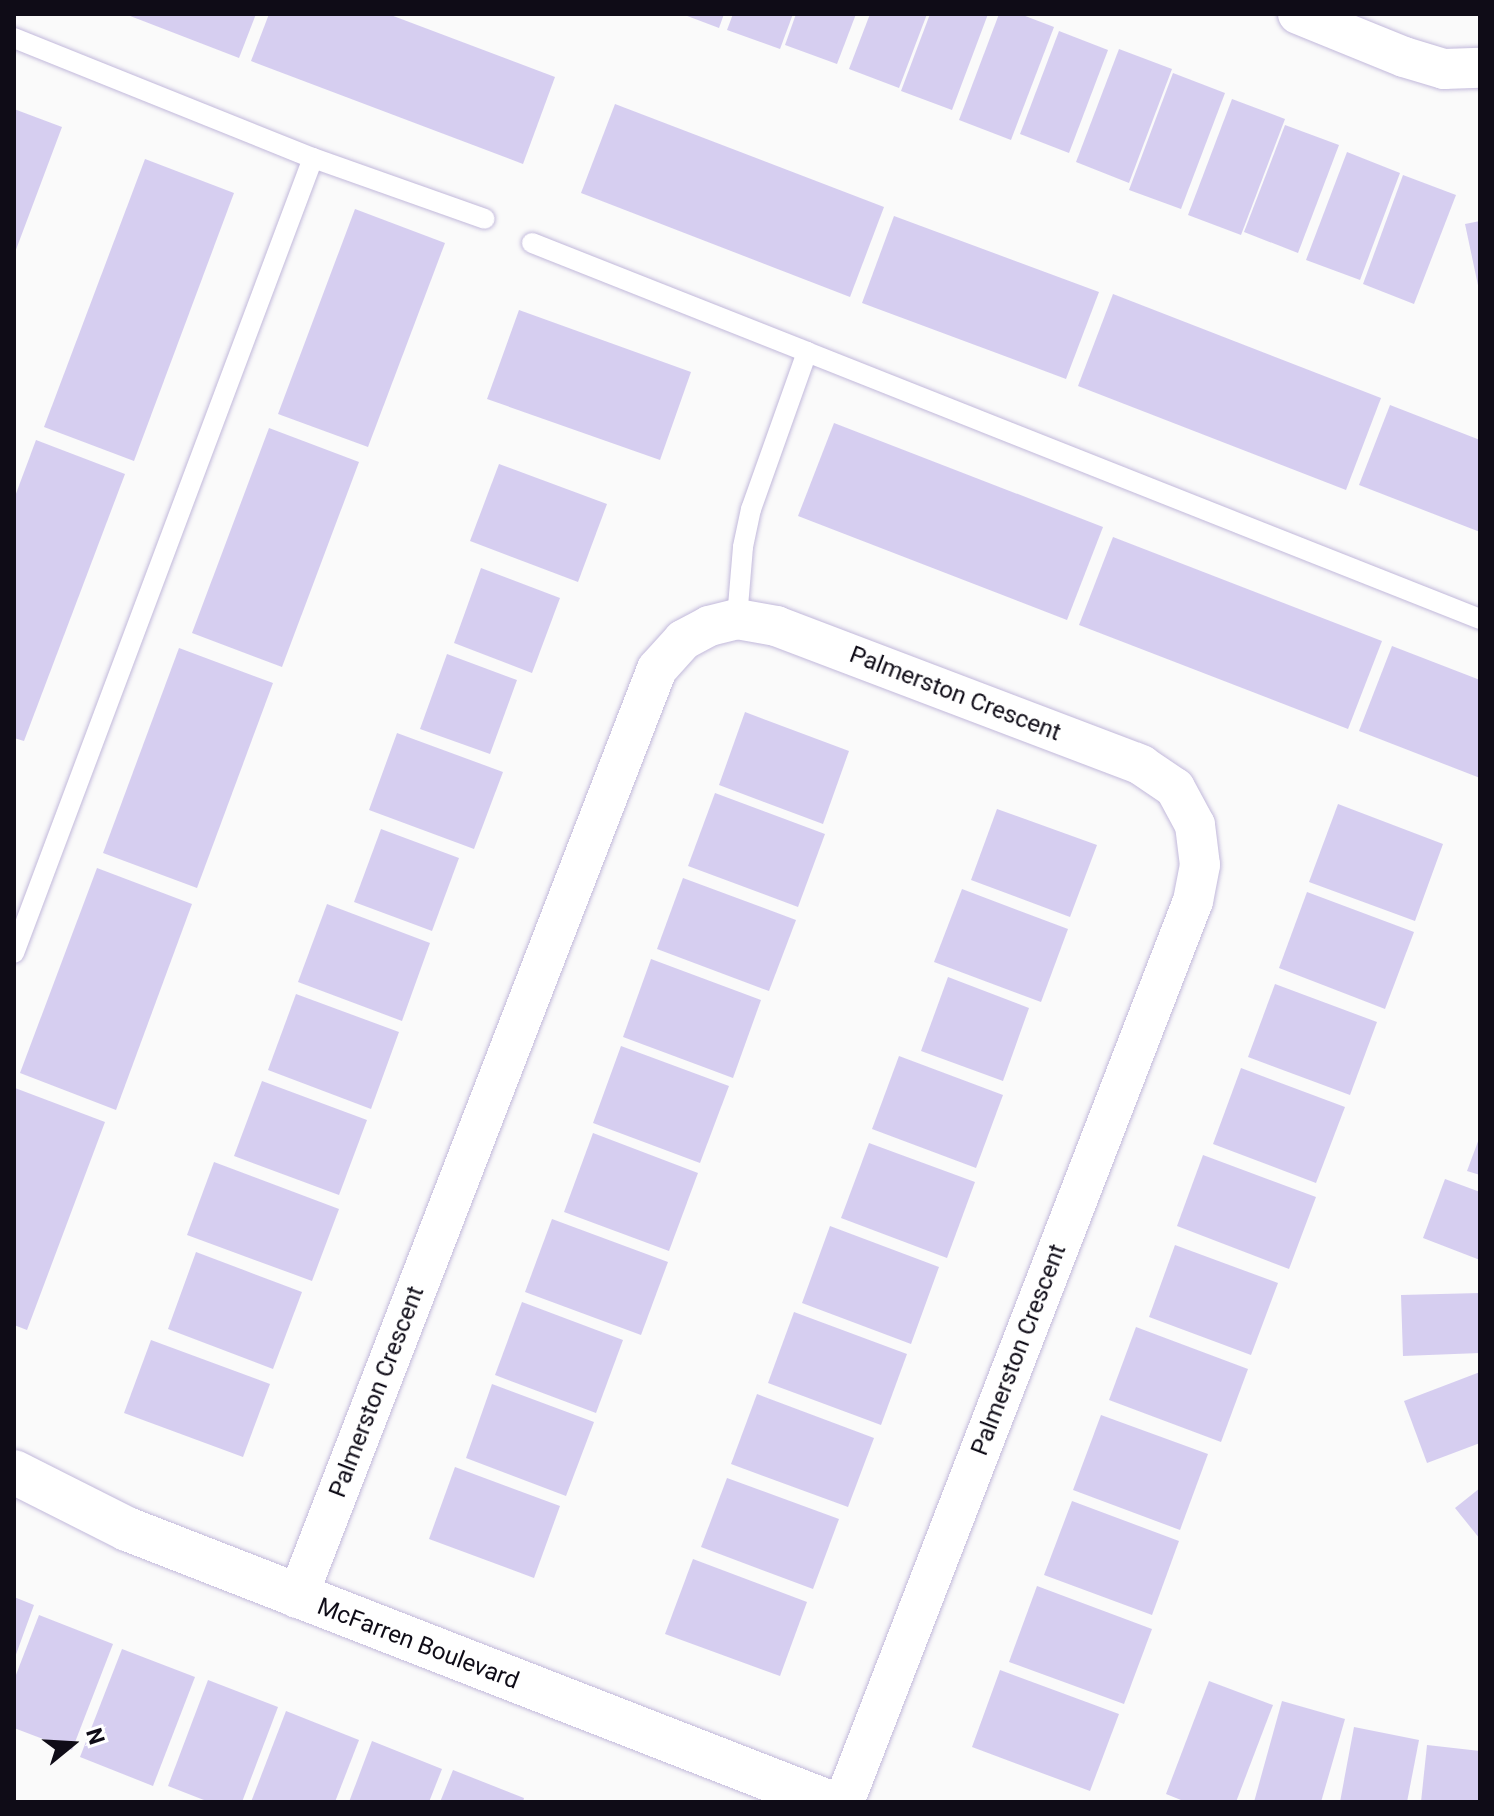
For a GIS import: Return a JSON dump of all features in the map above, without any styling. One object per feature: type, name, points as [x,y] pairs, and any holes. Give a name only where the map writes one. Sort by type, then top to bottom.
[{"type":"street","points":[[1298,14],[1444,69],[1480,68]]},
{"type":"street","name":"Palmerston Crescent","points":[[297,1598],[657,669],[683,640],[709,626],[737,619],[776,626],[1141,765],[1175,788],[1195,825],[1200,865],[1193,901],[844,1802]]},
{"type":"street","name":"McFarren Boulevard","points":[[14,1472],[127,1529],[297,1598],[828,1802]]},
{"type":"lane","points":[[14,38],[313,158],[485,219]]},
{"type":"lane","points":[[14,953],[313,158]]},
{"type":"lane","points":[[532,243],[1480,619]]},
{"type":"lane","points":[[737,619],[743,547],[751,509],[807,352]]},
{"type":"building","points":[[125,14],[256,14],[239,58]]},
{"type":"building","points":[[269,14],[388,14],[555,77],[523,164],[251,61]]},
{"type":"building","points":[[682,14],[724,14],[719,28]]},
{"type":"building","points":[[733,14],[793,14],[780,49],[727,30]]},
{"type":"building","points":[[796,14],[856,14],[837,64],[785,45]]},
{"type":"building","points":[[870,14],[927,14],[899,88],[849,69]]},
{"type":"building","points":[[930,14],[988,14],[952,110],[901,91]]},
{"type":"building","points":[[999,14],[1020,14],[1054,27],[1011,140],[959,120]]},
{"type":"building","points":[[1059,31],[1108,50],[1069,153],[1020,134]]},
{"type":"building","points":[[1119,49],[1172,69],[1129,183],[1076,162]]},
{"type":"building","points":[[1173,73],[1225,93],[1181,209],[1129,190]]},
{"type":"building","points":[[1232,99],[1285,119],[1241,235],[1188,215]]},
{"type":"building","points":[[615,104],[884,207],[850,297],[581,193]]},
{"type":"building","points":[[14,109],[62,127],[14,255]]},
{"type":"building","points":[[1285,125],[1339,145],[1298,253],[1244,232]]},
{"type":"building","points":[[1347,152],[1400,173],[1360,280],[1306,260]]},
{"type":"building","points":[[145,159],[234,193],[134,461],[44,427]]},
{"type":"building","points":[[1403,175],[1456,195],[1414,304],[1363,284]]},
{"type":"building","points":[[355,209],[445,243],[368,447],[278,414]]},
{"type":"building","points":[[894,216],[1099,292],[1066,379],[862,303]]},
{"type":"building","points":[[1480,221],[1480,290],[1479,290],[1465,224]]},
{"type":"building","points":[[1113,294],[1381,398],[1346,490],[1078,386]]},
{"type":"building","points":[[519,310],[691,372],[660,460],[487,399]]},
{"type":"building","points":[[1390,405],[1480,440],[1480,532],[1359,485]]},
{"type":"building","points":[[834,423],[1103,527],[1067,620],[798,516]]},
{"type":"building","points":[[269,428],[359,462],[282,667],[192,633]]},
{"type":"building","points":[[36,440],[125,474],[24,741],[14,738],[14,499]]},
{"type":"building","points":[[499,464],[607,504],[578,582],[470,541]]},
{"type":"building","points":[[1113,537],[1382,641],[1348,729],[1079,625]]},
{"type":"building","points":[[481,568],[560,598],[532,673],[454,643]]},
{"type":"building","points":[[1392,646],[1480,680],[1480,778],[1359,731]]},
{"type":"building","points":[[179,648],[273,683],[197,888],[103,853]]},
{"type":"building","points":[[447,654],[517,680],[490,754],[420,729]]},
{"type":"building","points":[[745,712],[849,751],[823,824],[719,785]]},
{"type":"building","points":[[397,733],[503,772],[474,849],[369,810]]},
{"type":"building","points":[[715,793],[825,834],[798,907],[688,866]]},
{"type":"building","points":[[1338,804],[1443,844],[1415,921],[1309,882]]},
{"type":"building","points":[[997,809],[1097,845],[1070,917],[971,880]]},
{"type":"building","points":[[381,829],[459,858],[432,931],[354,902]]},
{"type":"building","points":[[97,868],[192,904],[116,1110],[20,1073]]},
{"type":"building","points":[[683,878],[796,920],[769,991],[657,949]]},
{"type":"building","points":[[962,889],[1068,929],[1041,1002],[934,962]]},
{"type":"building","points":[[1307,892],[1414,932],[1385,1009],[1279,968]]},
{"type":"building","points":[[327,904],[430,943],[402,1021],[298,982]]},
{"type":"building","points":[[651,959],[761,1000],[733,1078],[623,1037]]},
{"type":"building","points":[[948,977],[1029,1008],[1003,1081],[921,1051]]},
{"type":"building","points":[[1275,984],[1377,1022],[1350,1095],[1248,1057]]},
{"type":"building","points":[[296,994],[399,1032],[371,1109],[268,1070]]},
{"type":"building","points":[[621,1046],[729,1086],[700,1163],[593,1123]]},
{"type":"building","points":[[899,1056],[1003,1095],[976,1168],[872,1129]]},
{"type":"building","points":[[1241,1068],[1345,1107],[1316,1183],[1213,1144]]},
{"type":"building","points":[[262,1081],[367,1120],[339,1195],[234,1156]]},
{"type":"building","points":[[15,1088],[105,1122],[27,1330],[14,1325]]},
{"type":"building","points":[[593,1133],[698,1173],[669,1251],[564,1212]]},
{"type":"building","points":[[1480,1136],[1480,1175],[1467,1171]]},
{"type":"building","points":[[869,1143],[975,1182],[947,1258],[841,1218]]},
{"type":"building","points":[[1203,1155],[1316,1197],[1289,1269],[1177,1226]]},
{"type":"building","points":[[214,1162],[339,1209],[312,1281],[187,1235]]},
{"type":"building","points":[[1445,1179],[1480,1192],[1480,1260],[1423,1238]]},
{"type":"building","points":[[552,1219],[668,1262],[641,1335],[525,1292]]},
{"type":"building","points":[[830,1226],[939,1267],[911,1344],[802,1303]]},
{"type":"building","points":[[1175,1245],[1278,1283],[1251,1355],[1149,1317]]},
{"type":"building","points":[[196,1252],[302,1292],[273,1369],[168,1329]]},
{"type":"building","points":[[1480,1293],[1480,1353],[1403,1356],[1401,1295]]},
{"type":"building","points":[[522,1302],[623,1340],[596,1413],[495,1375]]},
{"type":"building","points":[[794,1312],[907,1354],[881,1425],[768,1383]]},
{"type":"building","points":[[1136,1327],[1248,1369],[1221,1442],[1109,1400]]},
{"type":"building","points":[[151,1340],[270,1384],[243,1457],[124,1413]]},
{"type":"building","points":[[1480,1372],[1480,1443],[1427,1463],[1404,1401]]},
{"type":"building","points":[[492,1384],[594,1422],[566,1496],[466,1458]]},
{"type":"building","points":[[757,1394],[874,1438],[848,1507],[731,1464]]},
{"type":"building","points":[[1101,1415],[1208,1454],[1180,1530],[1073,1490]]},
{"type":"building","points":[[455,1467],[560,1506],[534,1578],[429,1539]]},
{"type":"building","points":[[727,1478],[839,1519],[813,1589],[701,1547]]},
{"type":"building","points":[[1480,1488],[1480,1539],[1455,1508]]},
{"type":"building","points":[[1072,1501],[1179,1541],[1152,1615],[1044,1575]]},
{"type":"building","points":[[693,1559],[807,1602],[780,1676],[665,1634]]},
{"type":"building","points":[[1037,1586],[1152,1629],[1124,1704],[1009,1662]]},
{"type":"building","points":[[14,1597],[34,1605],[14,1660]]},
{"type":"building","points":[[39,1615],[113,1644],[72,1750],[14,1728],[14,1680]]},
{"type":"building","points":[[122,1649],[195,1677],[153,1786],[80,1757]]},
{"type":"building","points":[[1000,1670],[1119,1714],[1090,1791],[972,1747]]},
{"type":"building","points":[[208,1680],[278,1707],[242,1802],[209,1802],[168,1786]]},
{"type":"building","points":[[1209,1681],[1273,1705],[1236,1802],[1186,1802],[1166,1794]]},
{"type":"building","points":[[1282,1701],[1345,1719],[1321,1802],[1254,1802]]},
{"type":"building","points":[[286,1711],[359,1740],[335,1802],[251,1802]]},
{"type":"building","points":[[1354,1727],[1419,1740],[1407,1802],[1340,1802]]},
{"type":"building","points":[[372,1741],[442,1769],[429,1802],[349,1802]]},
{"type":"building","points":[[1427,1745],[1480,1751],[1480,1802],[1421,1802]]},
{"type":"building","points":[[453,1770],[524,1798],[523,1802],[440,1802]]}]
